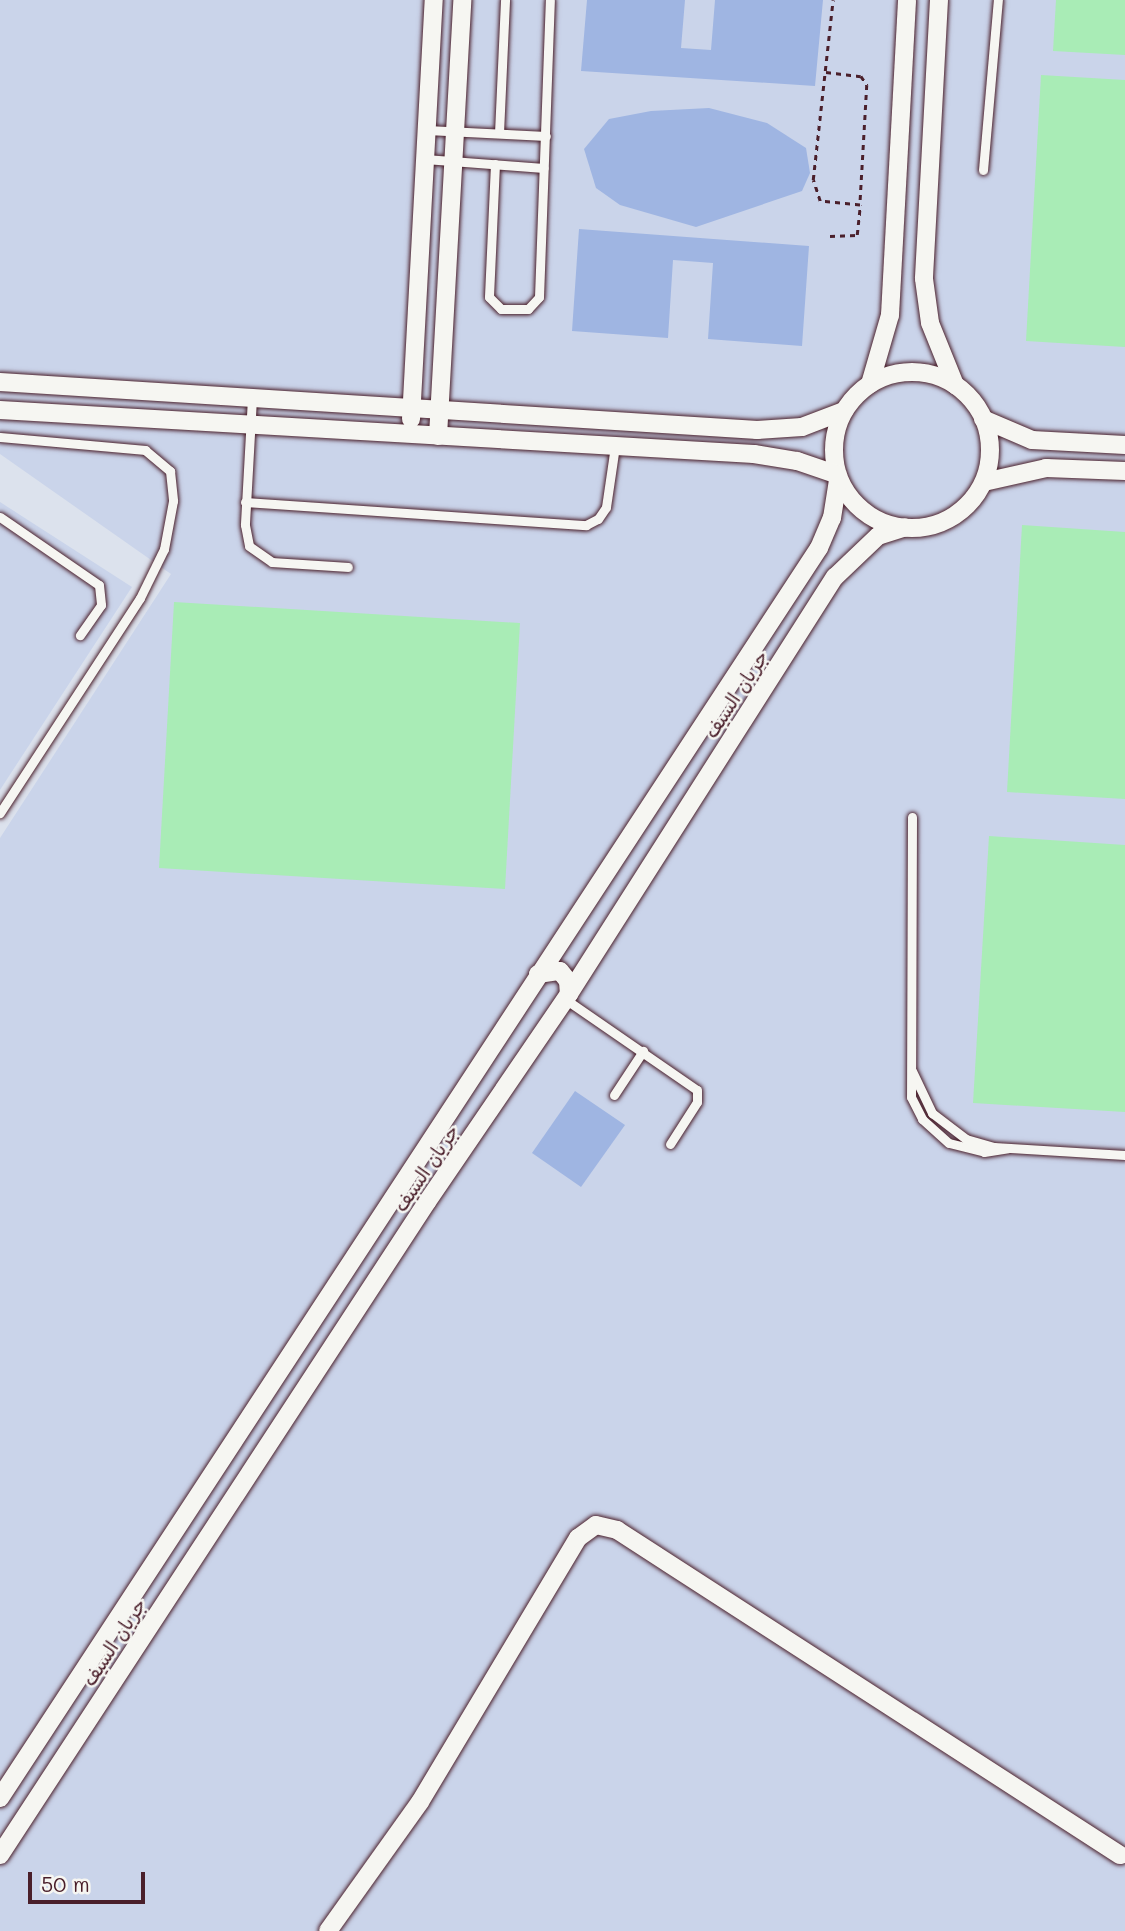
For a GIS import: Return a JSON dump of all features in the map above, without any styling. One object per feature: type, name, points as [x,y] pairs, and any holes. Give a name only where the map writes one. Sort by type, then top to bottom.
[{"type":"street","points":[[410,435],[434,0]]},
{"type":"street","points":[[438,436],[462,0]]},
{"type":"street","points":[[870,384],[890,315],[907,0]]},
{"type":"street","points":[[0,410],[776,456],[838,478],[870,516],[905,527],[947,520],[968,505],[984,482],[990,444],[983,419],[955,385],[930,324],[924,279],[939,0]]},
{"type":"street","points":[[838,478],[834,449],[844,411],[870,384],[906,372],[932,375],[955,385]]},
{"type":"street","points":[[0,382],[780,430],[844,411]]},
{"type":"street","points":[[615,446],[616,419]]},
{"type":"street","points":[[983,419],[1032,440],[1125,445]]},
{"type":"street","points":[[984,482],[1046,468],[1125,471]]},
{"type":"street","name":"جريان السيف","points":[[0,1798],[819,548],[832,518],[838,478]]},
{"type":"street","name":"جريان السيف","points":[[0,1855],[427,1202],[567,996],[835,577],[868,543],[905,527]]},
{"type":"street","points":[[538,974],[560,971],[568,981],[567,996]]},
{"type":"street","points":[[401,1185],[422,1189],[427,1202]]},
{"type":"street","points":[[328,1931],[420,1802],[578,1538],[596,1525],[618,1530],[1120,1855]]},
{"type":"lane","points":[[499,133],[505,0]]},
{"type":"lane","points":[[495,164],[489,297],[502,309],[528,309],[538,301],[550,0]]},
{"type":"lane","points":[[983,170],[998,0]]},
{"type":"lane","points":[[427,130],[546,136]]},
{"type":"lane","points":[[425,159],[544,168]]},
{"type":"lane","points":[[251,398],[246,539],[259,556],[272,562],[348,567]]},
{"type":"lane","points":[[0,437],[145,450],[170,471],[173,501],[164,549],[140,598],[0,813]]},
{"type":"lane","points":[[246,502],[586,525],[606,507],[615,446]]},
{"type":"lane","points":[[0,517],[99,585],[101,605],[80,635]]},
{"type":"lane","points":[[912,817],[910,1060],[924,1101],[942,1123],[980,1144],[1125,1155]]},
{"type":"lane","points":[[567,996],[694,1085],[699,1094],[670,1144]]},
{"type":"lane","points":[[614,1095],[643,1051]]},
{"type":"path","points":[[834,0],[825,72],[816,192],[820,201],[860,205]]},
{"type":"path","points":[[825,72],[861,76],[867,85],[857,235],[830,236]]},
{"type":"shaded area","points":[[0,0],[1125,0],[1125,1931],[0,1931],[0,838],[171,574],[0,454]]},
{"type":"shaded area","points":[[0,502],[132,587],[0,790]]},
{"type":"green space","points":[[1056,0],[1125,0],[1125,55],[1053,51]]},
{"type":"green space","points":[[1041,75],[1125,80],[1125,347],[1026,341]]},
{"type":"green space","points":[[1022,525],[1125,532],[1125,799],[1007,792]]},
{"type":"green space","points":[[174,602],[520,623],[505,889],[159,868]]},
{"type":"green space","points":[[989,836],[1125,845],[1125,1112],[973,1103]]},
{"type":"building","points":[[587,0],[685,0],[681,48],[711,50],[715,0],[823,0],[815,86],[581,71]]},
{"type":"building","points":[[709,108],[767,123],[806,148],[810,173],[802,191],[696,227],[620,205],[596,188],[584,149],[609,119],[651,111]]},
{"type":"building","points":[[579,229],[809,246],[802,346],[708,339],[713,263],[673,260],[668,338],[572,331]]},
{"type":"building","points":[[575,1091],[625,1125],[581,1187],[532,1153]]}]
